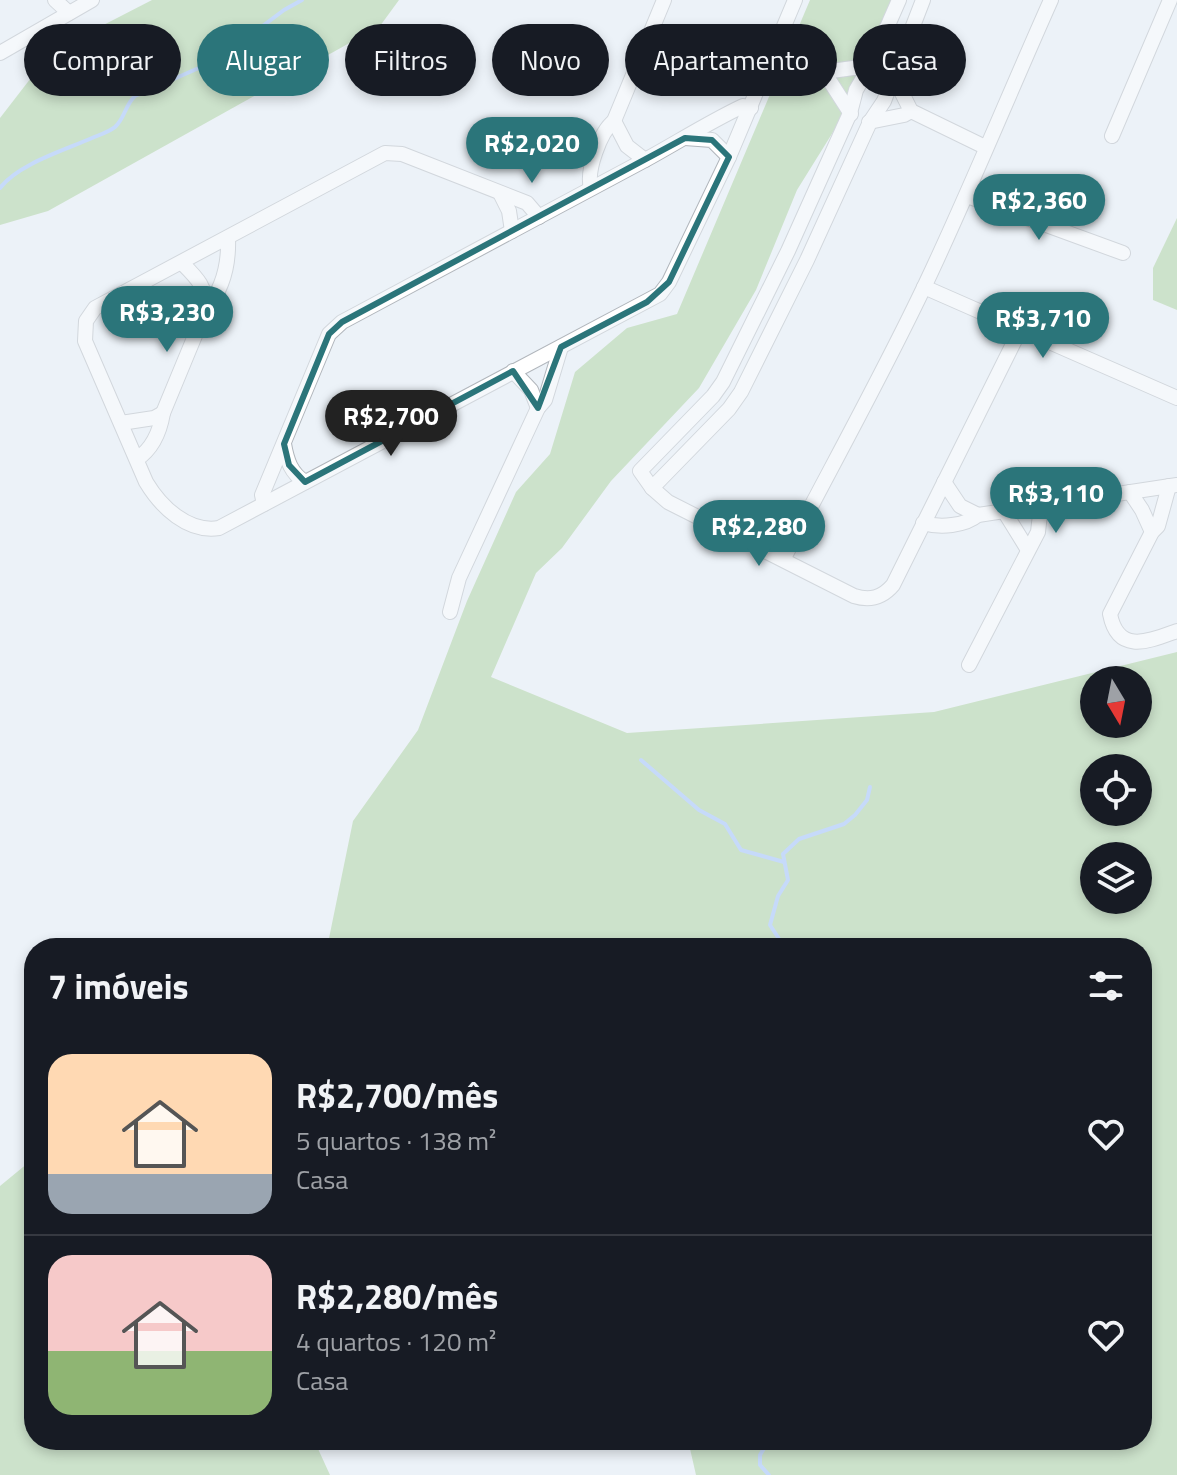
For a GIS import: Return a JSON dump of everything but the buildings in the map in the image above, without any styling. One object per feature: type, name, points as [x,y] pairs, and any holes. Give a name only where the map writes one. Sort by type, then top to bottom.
[{"type":"street","points":[[55,0],[69,13]]},
{"type":"street","points":[[0,53],[92,0]]},
{"type":"street","points":[[591,188],[588,177],[606,127],[614,121],[664,0]]},
{"type":"street","points":[[785,24],[795,0]]},
{"type":"street","points":[[888,24],[899,0]]},
{"type":"street","points":[[913,24],[923,0]]},
{"type":"street","points":[[784,558],[924,287],[967,196],[985,147],[1051,0]]},
{"type":"street","points":[[1112,136],[1170,0]]},
{"type":"street","points":[[837,92],[857,119],[870,122],[911,111]]},
{"type":"street","points":[[539,217],[527,203],[410,157],[385,153],[95,308],[86,321],[85,341],[146,482],[158,501],[196,528],[219,528],[660,294],[669,282],[756,96]]},
{"type":"street","points":[[854,96],[850,113],[788,251],[723,382],[640,471],[652,488],[668,502],[854,596],[873,598],[884,594],[893,585],[1020,330]]},
{"type":"street","points":[[652,488],[729,409],[741,392],[807,260],[870,122],[885,96]]},
{"type":"street","points":[[904,96],[911,111],[985,147]]},
{"type":"street","points":[[264,504],[262,495],[329,334],[342,322],[645,160],[685,138],[693,130],[743,106],[751,108]]},
{"type":"street","points":[[614,121],[627,146],[645,160]]},
{"type":"street","points":[[685,138],[712,140],[729,157]]},
{"type":"street","points":[[501,195],[509,211],[512,231]]},
{"type":"street","points":[[967,196],[1123,253]]},
{"type":"street","points":[[137,459],[147,452],[161,425],[163,413],[206,309],[214,300],[229,262],[228,238]]},
{"type":"street","points":[[182,263],[201,281],[206,295],[206,309]]},
{"type":"street","points":[[924,287],[1177,398]]},
{"type":"street","points":[[450,612],[459,578],[538,408],[545,400],[561,347]]},
{"type":"street","points":[[513,371],[531,390],[538,408]]},
{"type":"street","points":[[121,423],[154,418],[163,413]]},
{"type":"street","points":[[284,444],[295,476],[305,482]]},
{"type":"street","points":[[944,482],[960,506],[978,515]]},
{"type":"street","points":[[923,523],[936,527],[972,520],[978,515],[1173,486],[1158,526],[1110,614],[1112,624],[1123,638],[1134,643],[1177,631]]},
{"type":"street","points":[[1130,492],[1152,532]]},
{"type":"street","points":[[969,665],[1038,532],[1041,506]]},
{"type":"street","points":[[1004,511],[1028,550]]},
{"type":"highlighted area","points":[[685,138],[712,140],[729,157],[669,282],[647,302],[561,347],[538,408],[513,371],[305,482],[289,465],[284,444],[329,334],[342,322]]},
{"type":"green space","points":[[152,0],[399,0],[381,24],[345,24],[345,46],[329,54],[329,24],[197,24],[197,96],[254,96],[48,211],[0,225],[0,118],[24,87],[24,96],[181,96],[181,24],[105,24]]},
{"type":"green space","points":[[810,0],[892,0],[881,24],[853,24],[853,89],[843,116],[797,190],[756,290],[699,388],[611,481],[562,548],[536,573],[491,677],[627,733],[934,712],[1080,676],[1080,738],[1152,738],[1152,666],[1120,666],[1177,652],[1177,1475],[696,1475],[690,1450],[1152,1450],[1152,938],[329,938],[353,821],[418,730],[467,601],[516,492],[550,454],[575,372],[627,328],[677,314],[769,96],[837,96],[837,24],[800,24]]},
{"type":"green space","points":[[1177,218],[1177,310],[1153,300],[1153,268]]},
{"type":"green space","points":[[24,1166],[24,1450],[319,1450],[330,1475],[0,1475],[0,1186]]},
{"type":"waterway","points":[[0,188],[30,165],[113,129],[135,96],[217,60],[302,0]]},
{"type":"waterway","points":[[641,760],[699,810],[725,824],[741,850],[784,862]]},
{"type":"waterway","points":[[778,938],[770,925],[778,896],[788,880],[783,854],[799,839],[844,824],[867,800],[870,787]]},
{"type":"waterway","points":[[763,1450],[760,1465],[769,1475]]}]
